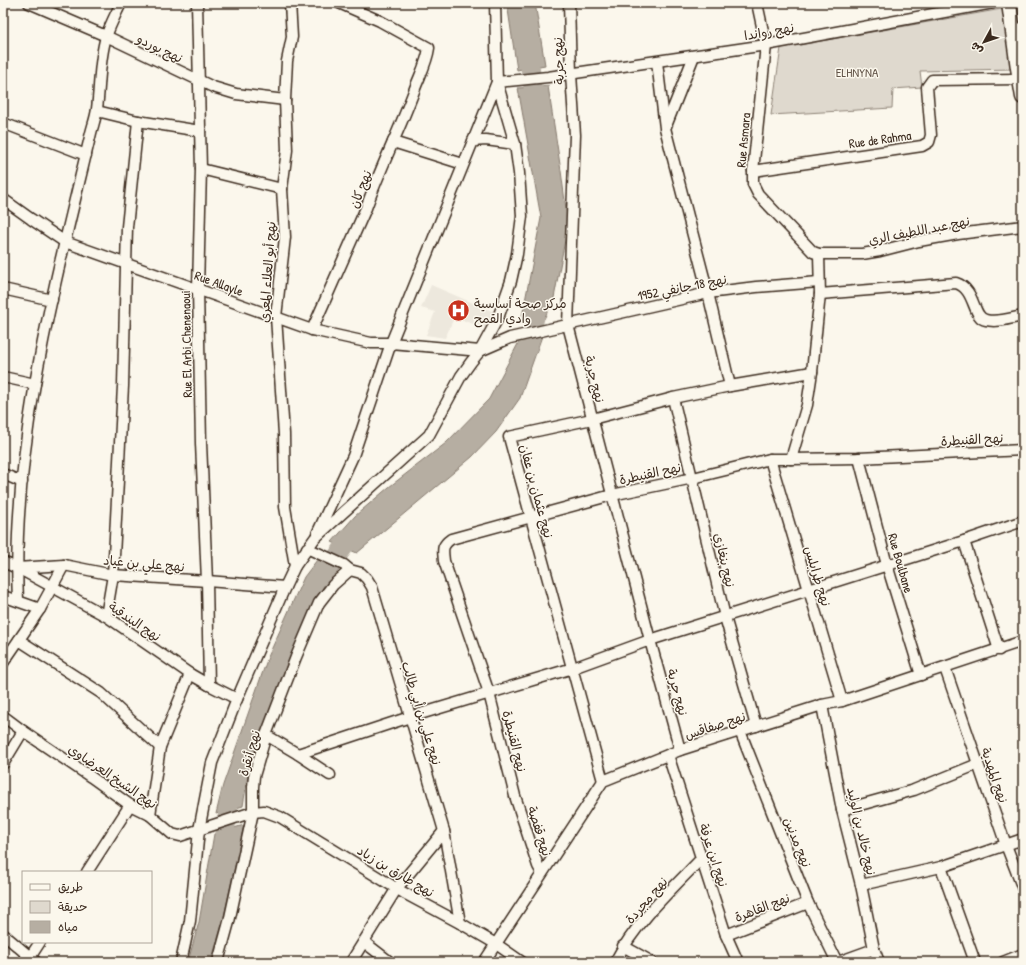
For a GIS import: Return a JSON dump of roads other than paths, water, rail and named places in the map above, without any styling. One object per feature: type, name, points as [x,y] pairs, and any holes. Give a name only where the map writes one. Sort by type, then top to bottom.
[{"type":"main road","points":[[1009,3],[1023,97]]},
{"type":"street","name":"نهج بوردو","points":[[29,3],[106,36],[213,87],[236,94],[285,100]]},
{"type":"street","points":[[18,601],[17,568],[22,482],[35,384],[65,242],[97,111],[101,66],[106,36],[121,3]]},
{"type":"street","name":"Rue El Arbi Chenenaoui","points":[[197,3],[201,169],[198,289],[201,443],[207,581],[209,685]]},
{"type":"street","name":"نهج كان","points":[[312,330],[366,208],[372,190],[428,56],[429,48],[386,24],[339,3]]},
{"type":"street","points":[[316,538],[426,438],[461,376],[480,351],[498,318],[511,281],[517,254],[522,216],[515,144],[497,82],[495,3]]},
{"type":"street","name":"نهج جربة","points":[[569,3],[571,74],[575,135],[568,325],[680,750]]},
{"type":"street","name":"Rue Asmara","points":[[757,3],[766,45],[753,171],[753,184],[758,194],[807,247],[813,252],[819,254]]},
{"type":"street","name":"نهج رواندا","points":[[497,82],[518,81],[571,74],[766,45],[993,3]]},
{"type":"street","name":"نهج أبو العلاء المعري","points":[[289,4],[292,37],[287,61],[285,100],[288,150],[282,189],[285,237],[276,316],[284,434],[285,507],[295,566]]},
{"type":"street","points":[[1015,46],[1023,28]]},
{"type":"street","points":[[665,128],[694,56]]},
{"type":"street","points":[[656,62],[665,128],[708,293],[730,386]]},
{"type":"street","name":"Rue de Rahma","points":[[753,171],[922,146],[928,142],[931,135],[926,87],[929,82],[932,80],[1020,73]]},
{"type":"street","points":[[181,962],[190,921],[199,830],[212,763],[237,698],[285,587],[295,566],[311,550],[342,482],[391,343],[497,82]]},
{"type":"street","points":[[97,111],[138,121],[200,131]]},
{"type":"street","points":[[106,616],[113,575],[124,386],[127,227],[138,121]]},
{"type":"street","points":[[3,122],[86,155]]},
{"type":"street","points":[[473,141],[486,140],[515,144]]},
{"type":"street","points":[[393,142],[463,164]]},
{"type":"street","points":[[201,169],[282,189]]},
{"type":"street","name":"Rue Allayle","points":[[3,199],[65,242],[312,330],[371,343],[391,343],[480,351],[510,338],[551,328]]},
{"type":"street","name":"نهج عبد اللطيف الري","points":[[819,254],[862,254],[919,241],[1023,226]]},
{"type":"street","points":[[791,460],[807,405],[812,372],[820,294],[819,254]]},
{"type":"street","name":"نهج 18 جانفي 1952","points":[[551,328],[708,293],[756,287],[819,282]]},
{"type":"street","points":[[820,294],[956,283],[967,288],[979,316],[984,320],[991,321],[1023,316]]},
{"type":"street","points":[[3,288],[52,300]]},
{"type":"street","name":"نهج عثمان بن عفان","points":[[603,781],[509,437],[592,419],[674,398],[730,386],[812,372]]},
{"type":"street","points":[[3,377],[35,384]]},
{"type":"street","name":"نهج بنغازي","points":[[674,398],[725,617],[756,726]]},
{"type":"street","name":"نهح القنيطرة","points":[[489,693],[444,561],[442,549],[445,543],[450,539],[612,495],[693,478],[770,458],[791,460],[859,458],[1023,450]]},
{"type":"street","name":"نهج طرابلس","points":[[770,458],[842,701]]},
{"type":"street","name":"Rue Boulbane","points":[[859,458],[887,565],[921,675]]},
{"type":"street","points":[[3,474],[22,482]]},
{"type":"street","points":[[298,754],[410,716],[573,668],[650,640],[1023,521]]},
{"type":"street","points":[[964,541],[999,650]]},
{"type":"street","name":"نهج علي بن أبي طالب","points":[[311,550],[361,573],[368,579],[372,587],[444,831],[460,923]]},
{"type":"street","name":"نهج علي بن عياد","points":[[3,562],[17,568],[64,565],[113,575],[285,587]]},
{"type":"street","points":[[3,663],[40,609],[64,565]]},
{"type":"street","name":"نهج أنقرة","points":[[218,962],[229,922],[253,812],[254,776],[266,736],[296,657],[319,603],[347,567]]},
{"type":"street","name":"نهج البندقية","points":[[17,568],[106,616],[190,674],[237,698]]},
{"type":"street","points":[[3,596],[40,609]]},
{"type":"street","points":[[19,640],[101,693],[160,747]]},
{"type":"street","name":"نهج صفاقس","points":[[603,781],[680,750],[740,730],[822,705],[842,701],[1023,642]]},
{"type":"street","name":"نهج المهدية","points":[[945,668],[1006,845],[1023,889]]},
{"type":"street","points":[[150,815],[160,747],[190,674]]},
{"type":"street","name":"نهج القنيطرة","points":[[489,693],[515,796]]},
{"type":"street","name":"نهج خالد بن الوليد","points":[[822,705],[842,810],[861,885],[874,949],[879,962]]},
{"type":"street","name":"نهج الشيخ العرضاوي","points":[[3,716],[130,804],[150,815],[172,834],[180,836],[253,812]]},
{"type":"street","name":"نهج مدنين","points":[[740,730],[808,903],[837,962]]},
{"type":"street","points":[[3,764],[23,731]]},
{"type":"street","points":[[266,736],[298,754],[330,775]]},
{"type":"street","name":"نهج ابن عرفة","points":[[668,755],[726,935],[738,962]]},
{"type":"street","points":[[842,810],[914,790],[978,764]]},
{"type":"street","points":[[484,962],[603,781]]},
{"type":"street","name":"نهج قفصة","points":[[515,796],[538,866],[542,873]]},
{"type":"street","points":[[88,871],[130,804]]},
{"type":"street","name":"نهج طارق بن زياد","points":[[253,812],[264,811],[280,817],[397,888],[496,944],[522,962]]},
{"type":"street","points":[[351,962],[397,888],[444,831]]},
{"type":"street","points":[[861,885],[940,867],[1023,839]]},
{"type":"street","name":"نهج مجردة","points":[[615,962],[623,946],[653,909],[701,859]]},
{"type":"street","points":[[940,867],[975,962]]},
{"type":"street","name":"نهج القاهرة","points":[[726,935],[808,903]]},
{"type":"street","points":[[3,934],[31,960],[40,943]]},
{"type":"street","points":[[364,942],[390,962]]},
{"type":"street","points":[[623,946],[652,962]]},
{"type":"street","points":[[837,962],[874,949]]},
{"type":"street","points":[[1004,962],[1023,954]]},
{"type":"water","points":[[507,3],[535,3],[545,65],[517,70]]},
{"type":"water","points":[[548,86],[568,224],[554,298],[544,319],[521,322],[541,218],[518,88]]},
{"type":"water","points":[[542,336],[520,398],[496,432],[472,457],[357,553],[332,542],[355,516],[389,487],[446,443],[489,399],[520,340]]},
{"type":"water","points":[[320,556],[343,566],[325,583],[286,667],[247,781],[243,806],[216,814],[223,785],[268,657],[304,577]]},
{"type":"water","points":[[244,825],[223,921],[211,962],[188,962],[199,922],[214,834]]},
{"type":"waterway","points":[[520,3],[537,112]]},
{"type":"waterway","points":[[526,352],[540,294]]},
{"type":"waterway","points":[[322,576],[347,543],[362,530]]},
{"type":"waterway","points":[[222,856],[230,796],[234,786]]},
{"type":"place","name":"مركز صحة أساسية وادي القمح","points":[[459,310]]},
{"type":"park label","name":"ELHNYNA","points":[[857,72]]}]
